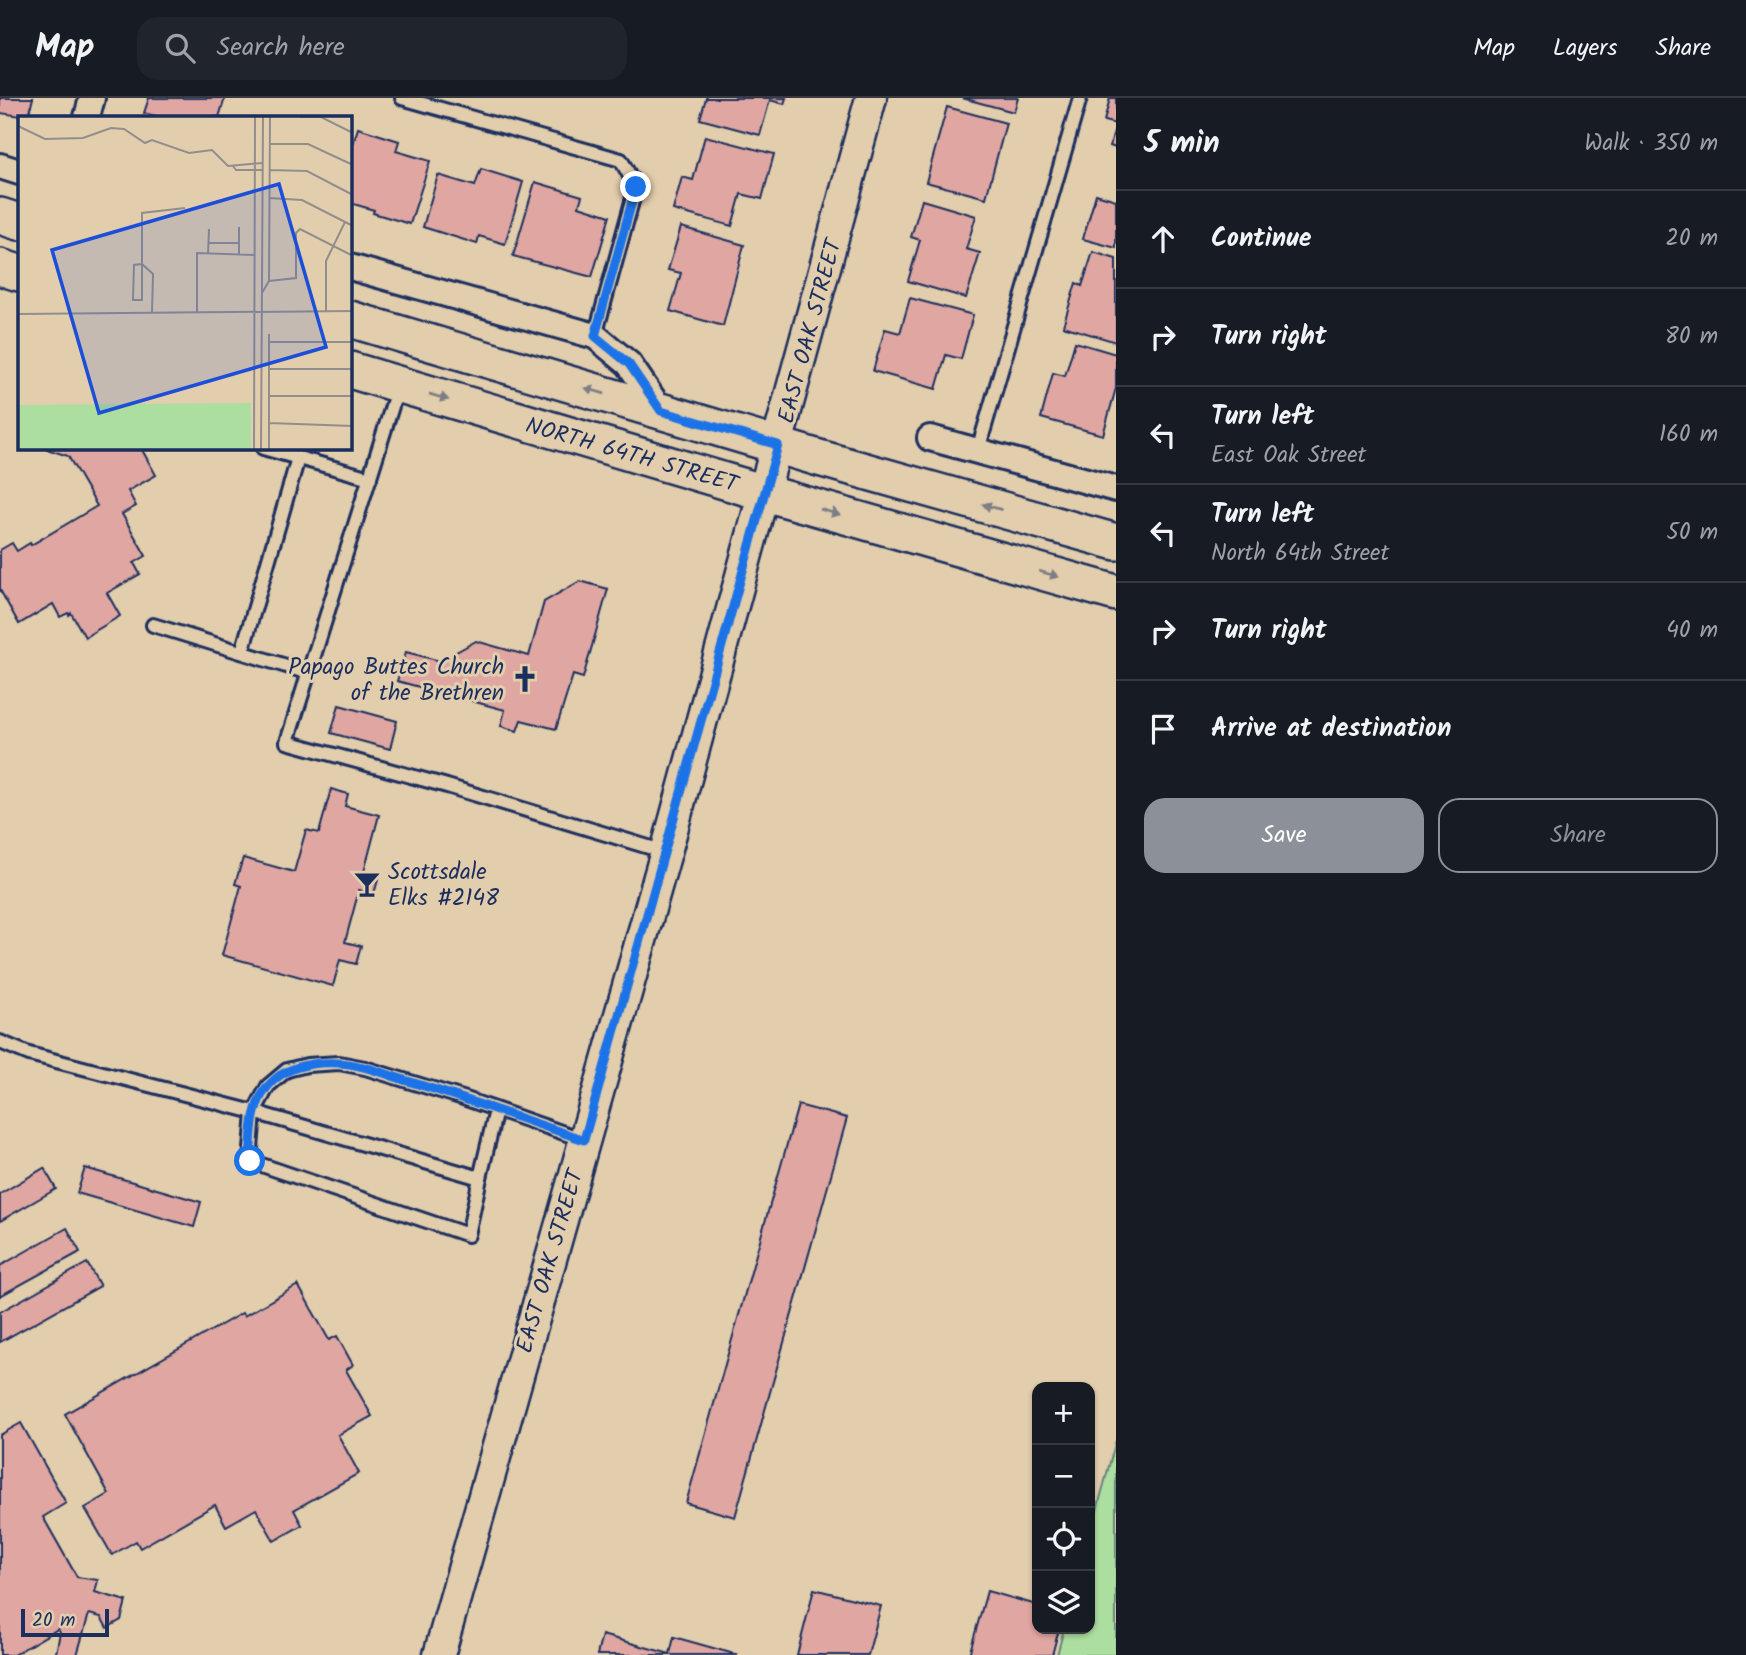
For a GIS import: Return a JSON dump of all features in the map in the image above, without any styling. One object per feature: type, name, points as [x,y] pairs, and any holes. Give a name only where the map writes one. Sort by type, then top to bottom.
[{"type":"main road","points":[[0,216],[18,222]]},
{"type":"main road","points":[[0,267],[18,273]]},
{"type":"main road","points":[[352,320],[1116,542]]},
{"type":"main road","name":"NORTH 64TH STREET","points":[[352,371],[1116,593]]},
{"type":"street","points":[[87,116],[92,98]]},
{"type":"street","name":"EAST OAK STREET","points":[[439,1655],[666,852],[871,98]]},
{"type":"street","points":[[0,166],[18,172]]},
{"type":"street","points":[[352,268],[595,336],[629,364],[661,411]]},
{"type":"street","points":[[930,438],[1116,489]]},
{"type":"lane","points":[[402,98],[621,160],[636,187],[595,336]]},
{"type":"lane","points":[[978,450],[1080,98]]},
{"type":"lane","points":[[399,385],[287,743],[447,786],[666,852]]},
{"type":"lane","points":[[270,450],[370,478]]},
{"type":"lane","points":[[242,652],[298,458]]},
{"type":"lane","points":[[153,625],[309,673]]},
{"type":"lane","points":[[0,1042],[29,1054],[254,1112],[480,1178]]},
{"type":"lane","points":[[496,1110],[468,1235],[250,1161],[254,1112],[268,1086],[287,1070],[307,1065],[339,1063],[365,1068],[496,1110],[584,1140]]},
{"type":"green space","points":[[1116,1440],[1116,1655],[1057,1655],[1063,1634],[1095,1634],[1095,1518]]},
{"type":"building","points":[[0,98],[33,98],[28,116],[0,113]]},
{"type":"building","points":[[149,98],[225,98],[219,116],[155,116],[144,113]]},
{"type":"building","points":[[706,98],[786,98],[784,104],[770,100],[760,135],[700,119]]},
{"type":"building","points":[[962,98],[1018,98],[1014,112]]},
{"type":"building","points":[[1110,98],[1116,98],[1116,124],[1104,121]]},
{"type":"building","points":[[947,107],[1006,123],[986,198],[926,182]]},
{"type":"building","points":[[1116,124],[1116,148],[1110,146]]},
{"type":"building","points":[[358,128],[399,141],[396,151],[430,161],[410,224],[352,204],[352,148]]},
{"type":"building","points":[[705,136],[774,154],[762,199],[741,194],[732,226],[673,210],[682,177],[693,180]]},
{"type":"building","points":[[481,169],[523,182],[505,244],[479,236],[477,244],[423,227],[438,175],[475,186]]},
{"type":"building","points":[[535,182],[582,196],[579,206],[610,216],[592,277],[513,256]]},
{"type":"building","points":[[1096,194],[1116,200],[1116,248],[1083,239]]},
{"type":"building","points":[[922,200],[976,216],[966,249],[980,253],[966,298],[908,281],[920,240],[911,237]]},
{"type":"building","points":[[681,227],[744,245],[723,326],[670,311],[681,273],[668,270]]},
{"type":"building","points":[[1093,252],[1116,259],[1116,342],[1063,326],[1076,283],[1082,286]]},
{"type":"building","points":[[910,298],[973,315],[961,359],[946,355],[936,389],[873,371],[885,329],[900,333]]},
{"type":"building","points":[[1075,342],[1116,354],[1116,388],[1103,435],[1041,418],[1053,373],[1065,376]]},
{"type":"building","points":[[50,450],[142,450],[156,475],[128,491],[136,506],[122,514],[146,556],[134,563],[140,574],[107,593],[120,616],[85,637],[71,613],[60,617],[53,604],[19,624],[0,590],[0,550],[12,543],[17,551],[30,543],[31,545],[97,506],[68,456]]},
{"type":"building","points":[[580,581],[608,589],[583,678],[573,675],[556,729],[521,720],[517,731],[501,726],[505,710],[397,681],[406,652],[440,661],[476,641],[529,656],[544,602]]},
{"type":"building","points":[[339,705],[397,721],[390,749],[331,733]]},
{"type":"building","points":[[331,789],[348,794],[345,806],[379,815],[364,872],[379,876],[374,894],[359,890],[345,942],[361,946],[356,964],[340,960],[333,986],[222,955],[241,886],[235,884],[243,858],[294,872],[306,830],[319,833]]},
{"type":"building","points":[[798,1105],[847,1118],[735,1517],[686,1503]]},
{"type":"building","points":[[44,1168],[56,1189],[0,1221],[0,1194]]},
{"type":"building","points":[[85,1168],[201,1202],[194,1227],[77,1193]]},
{"type":"building","points":[[67,1228],[80,1252],[0,1296],[0,1266]]},
{"type":"building","points":[[87,1263],[100,1286],[0,1342],[0,1312]]},
{"type":"building","points":[[298,1285],[329,1340],[337,1336],[353,1365],[346,1370],[372,1416],[338,1435],[359,1473],[294,1510],[302,1525],[274,1541],[256,1509],[226,1526],[215,1505],[140,1548],[136,1541],[112,1555],[85,1508],[109,1494],[65,1414],[242,1313],[244,1316]]},
{"type":"building","points":[[21,1423],[66,1503],[43,1517],[77,1577],[98,1580],[95,1592],[126,1601],[121,1620],[107,1628],[101,1617],[89,1614],[77,1655],[52,1655],[56,1653],[60,1633],[58,1629],[13,1655],[0,1655],[0,1435]]},
{"type":"building","points":[[814,1589],[881,1606],[868,1655],[797,1655]]},
{"type":"building","points":[[987,1591],[1032,1604],[1032,1634],[1058,1634],[1052,1655],[969,1655]]},
{"type":"building","points":[[602,1635],[670,1654],[674,1637],[738,1655],[597,1655]]},
{"type":"place","name":"Papago Buttes Church of the Brethren","points":[[525,679]]},
{"type":"place","name":"Scottsdale Elks #2148","points":[[367,884]]},
{"type":"route","points":[[250,1161],[254,1112],[268,1086],[287,1070],[307,1065],[339,1063],[365,1068],[463,1098],[584,1140],[778,445],[661,411],[629,364],[595,336],[636,187]]}]
